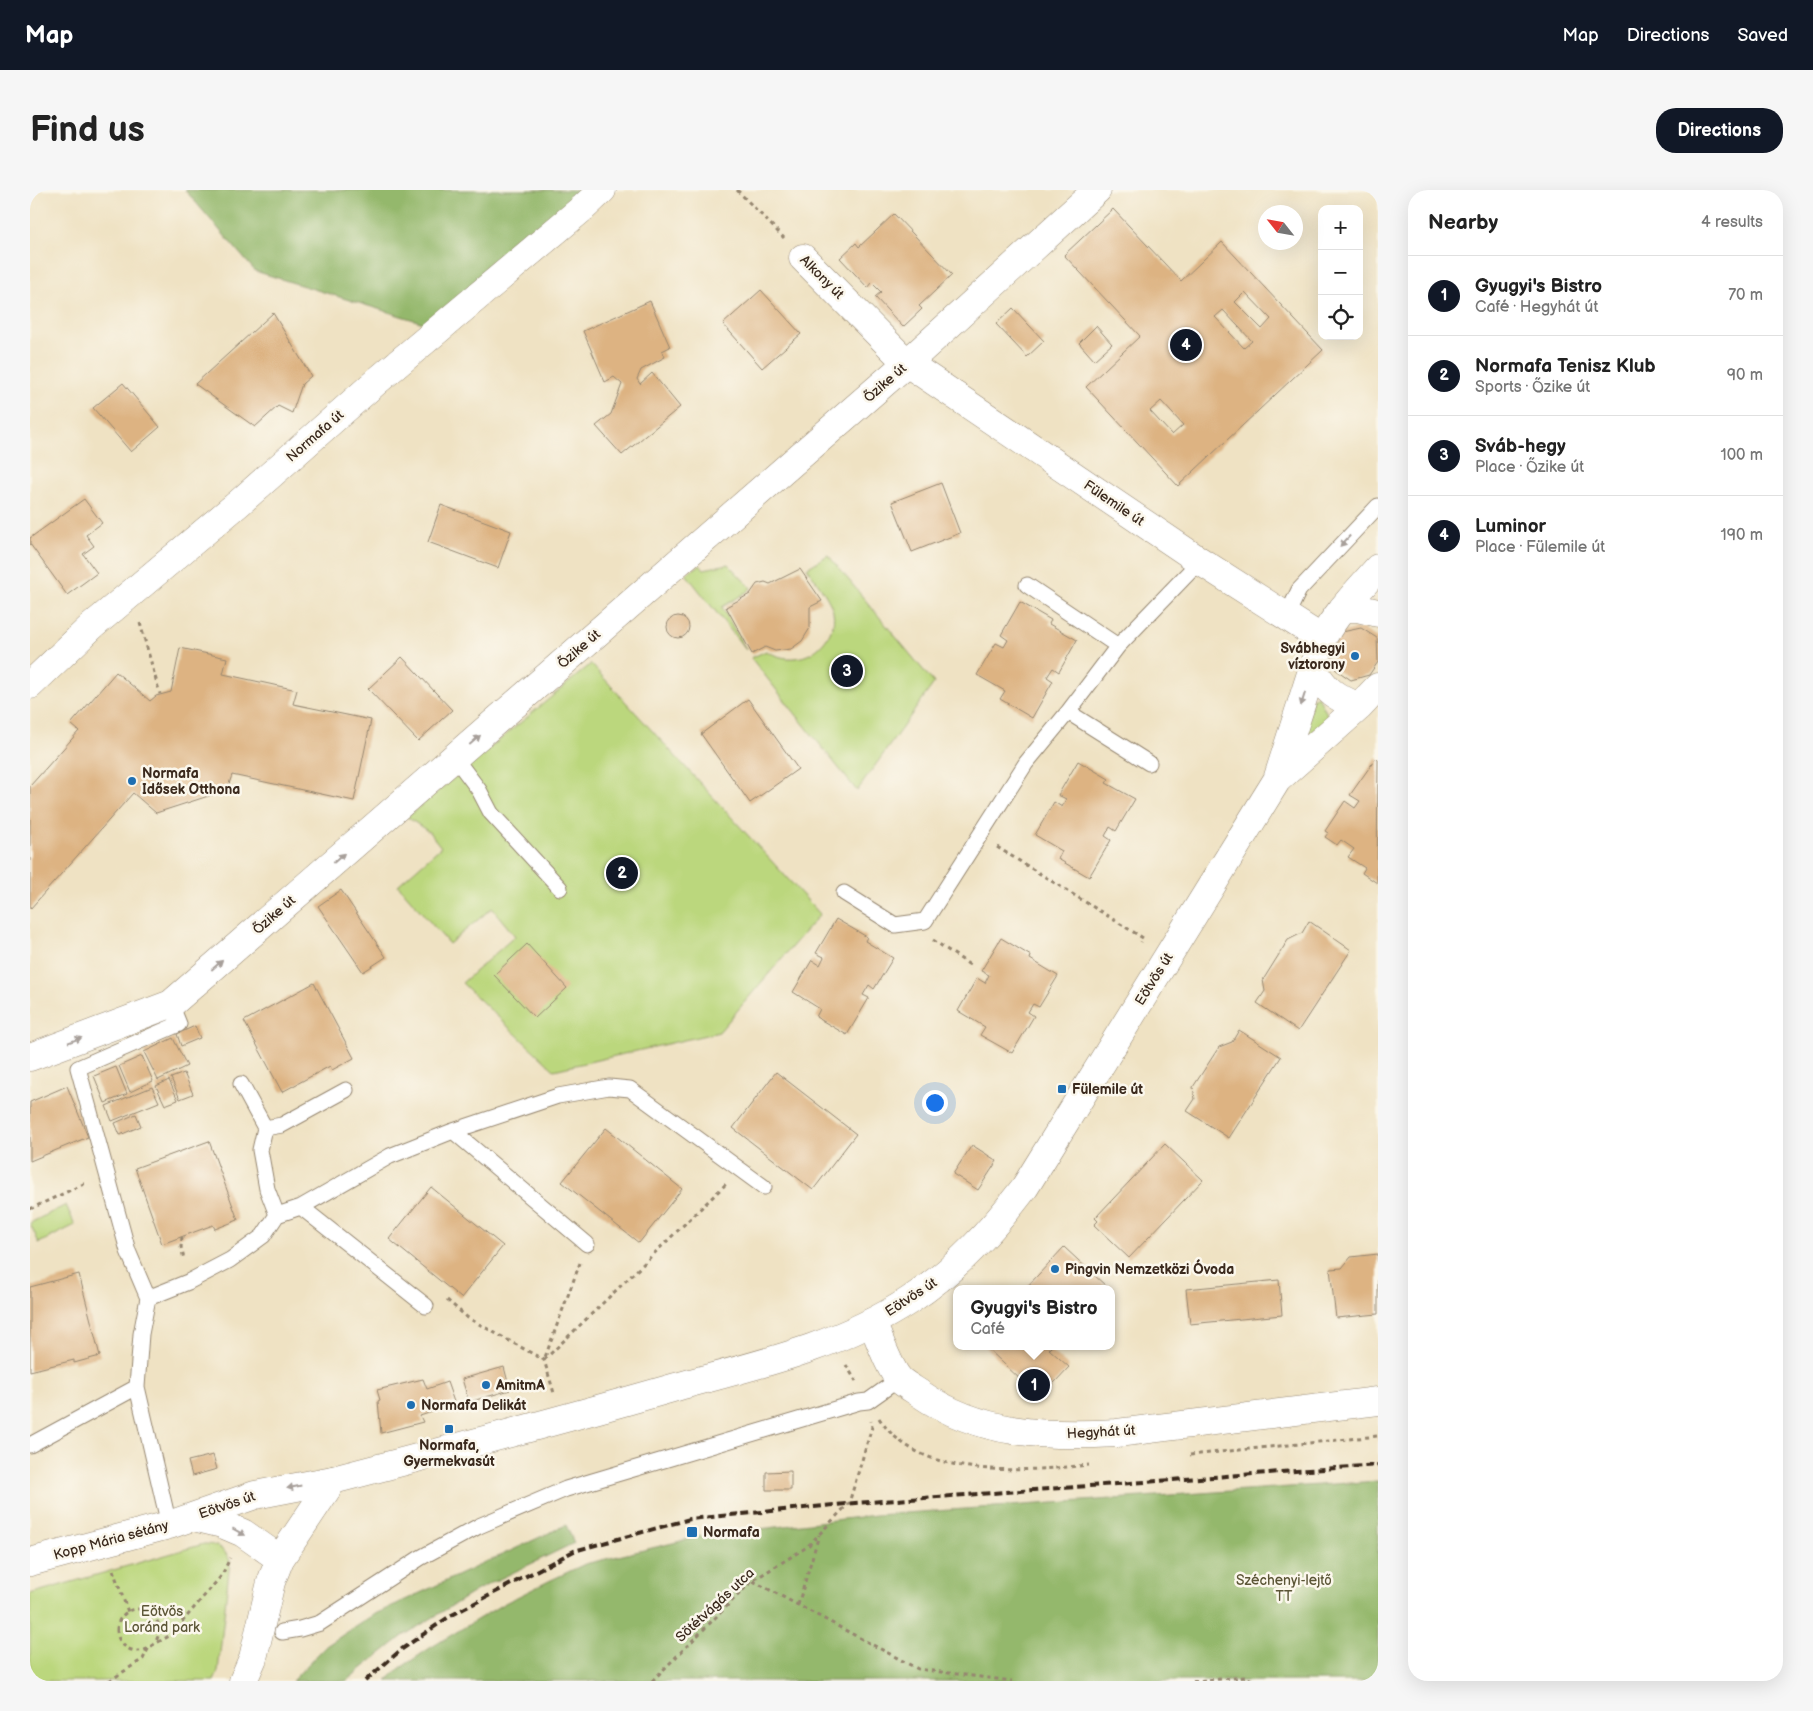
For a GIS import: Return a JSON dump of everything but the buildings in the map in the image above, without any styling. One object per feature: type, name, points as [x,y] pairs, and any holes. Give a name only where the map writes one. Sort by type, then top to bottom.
[{"type":"street","name":"Normafa út","points":[[30,685],[91,627],[239,504],[377,381],[602,190]]},
{"type":"street","name":"Őzike út","points":[[30,1057],[171,1004],[907,364],[1097,190]]},
{"type":"street","name":"Alkony út","points":[[803,258],[907,364]]},
{"type":"street","name":"Fülemile út","points":[[907,364],[1200,561],[1322,639]]},
{"type":"street","name":"Eötvös út","points":[[181,1521],[255,1495],[333,1480],[552,1423],[817,1347],[872,1322],[909,1300],[944,1275],[975,1247],[1025,1187],[1277,780],[1322,639],[1332,621],[1378,568]]},
{"type":"street","points":[[1343,608],[1357,608],[1378,613]]},
{"type":"street","points":[[1313,669],[1324,687],[1331,694],[1359,707]]},
{"type":"street","name":"Eötvös út","points":[[1277,780],[1359,707],[1378,687]]},
{"type":"street","name":"Hegyhát út","points":[[872,1322],[884,1351],[900,1379],[929,1400],[954,1414],[976,1423],[1008,1430],[1040,1434],[1082,1435],[1117,1433],[1378,1401]]},
{"type":"street","points":[[243,1681],[253,1658],[271,1582],[280,1559],[333,1480]]},
{"type":"street","name":"Eötvös út","points":[[181,1521],[222,1524],[243,1533],[280,1559]]},
{"type":"street","name":"Kopp Mária sétány","points":[[30,1562],[181,1521]]},
{"type":"lane","points":[[1286,617],[1299,590],[1378,506]]},
{"type":"lane","points":[[844,893],[895,925],[925,921],[1026,763],[1118,646],[1200,561]]},
{"type":"lane","points":[[1027,585],[1118,646]]},
{"type":"lane","points":[[1068,712],[1149,763]]},
{"type":"lane","points":[[455,758],[479,790],[491,813],[560,888]]},
{"type":"lane","points":[[171,1004],[179,1024],[78,1068],[128,1251],[148,1298],[141,1334],[137,1387],[181,1521]]},
{"type":"lane","points":[[241,1084],[264,1128],[260,1150],[267,1189],[277,1215]]},
{"type":"lane","points":[[148,1298],[188,1282],[230,1260],[263,1236],[277,1215],[301,1207],[390,1156],[453,1131],[558,1096],[609,1087],[630,1090],[764,1187]]},
{"type":"lane","points":[[264,1128],[282,1125],[346,1090]]},
{"type":"lane","points":[[453,1131],[587,1244]]},
{"type":"lane","points":[[301,1207],[426,1306]]},
{"type":"lane","points":[[282,1632],[320,1623],[356,1598],[479,1526],[566,1489],[868,1401],[900,1379]]},
{"type":"lane","points":[[30,1445],[137,1387]]},
{"type":"path","name":"Alkony út","points":[[738,190],[803,258]]},
{"type":"path","points":[[132,594],[160,694]]},
{"type":"path","points":[[979,836],[1143,938],[1138,946]]},
{"type":"path","points":[[925,921],[934,941],[970,965]]},
{"type":"path","points":[[544,1360],[741,1170]]},
{"type":"path","points":[[30,1209],[88,1182]]},
{"type":"path","points":[[555,1396],[544,1360],[587,1244]]},
{"type":"path","points":[[446,1299],[468,1318],[544,1360]]},
{"type":"path","name":"Sötétvágás utca","points":[[652,1681],[752,1581],[807,1547],[849,1503],[872,1426]]},
{"type":"path","points":[[109,1681],[143,1659],[149,1647],[158,1636],[157,1622],[148,1611],[134,1609],[128,1612],[119,1622],[118,1634],[124,1645],[136,1650],[149,1647],[171,1635],[222,1575],[243,1533]]},
{"type":"path","points":[[798,1605],[819,1534]]},
{"type":"path","points":[[105,1542],[128,1612]]},
{"type":"path","points":[[752,1581],[918,1669],[1012,1681]]},
{"type":"path","points":[[1193,1681],[1246,1677],[1253,1681]]},
{"type":"green space","points":[[185,190],[602,190],[440,328],[255,271]]},
{"type":"green space","points":[[828,555],[934,683],[857,791],[751,658],[766,651],[784,658],[804,656],[819,648],[825,641],[833,625],[834,616],[824,593],[807,568]]},
{"type":"green space","points":[[728,564],[751,588],[722,607],[746,650],[686,574],[700,565],[704,569]]},
{"type":"green space","points":[[591,664],[820,914],[719,1032],[554,1070],[462,983],[515,936],[492,908],[449,944],[398,885],[441,847],[429,832],[407,817]]},
{"type":"green space","points":[[1318,696],[1329,718],[1307,736],[1312,699]]},
{"type":"green space","points":[[66,1205],[75,1225],[39,1243],[30,1223]]},
{"type":"green space","name":"Széchenyi-lejtő TT","points":[[1378,1481],[1378,1681],[386,1681],[399,1669],[430,1648],[503,1604],[585,1564],[702,1536],[876,1515]]},
{"type":"green space","points":[[566,1525],[574,1543],[479,1589],[403,1636],[346,1681],[292,1681],[326,1646],[373,1615]]},
{"type":"green space","name":"Eötvös Loránd park","points":[[204,1544],[220,1548],[226,1553],[230,1561],[218,1671],[214,1681],[30,1681],[30,1594]]},
{"type":"railway","points":[[365,1681],[402,1649],[450,1616],[574,1551],[690,1519],[855,1503],[1378,1465]]},
{"type":"place","name":"Luminor","points":[[1186,345]]},
{"type":"place","name":"Svábhegyi víztorony","points":[[1355,656]]},
{"type":"place","name":"Sváb-hegy","points":[[847,671]]},
{"type":"place","name":"Normafa Idősek Otthona","points":[[132,781]]},
{"type":"place","name":"Normafa Tenisz Klub","points":[[622,873]]},
{"type":"place","name":"Fülemile út","points":[[1062,1089]]},
{"type":"place","name":"Pingvin Nemzetközi Óvoda","points":[[1055,1269]]},
{"type":"place","name":"AmitmA","points":[[486,1385]]},
{"type":"place","name":"Gyugyi's Bistro","points":[[1034,1385]]},
{"type":"place","name":"Normafa Delikát","points":[[411,1405]]},
{"type":"place","name":"Normafa, Gyermekvasút","points":[[449,1429]]},
{"type":"place","name":"Normafa","points":[[692,1532]]}]
